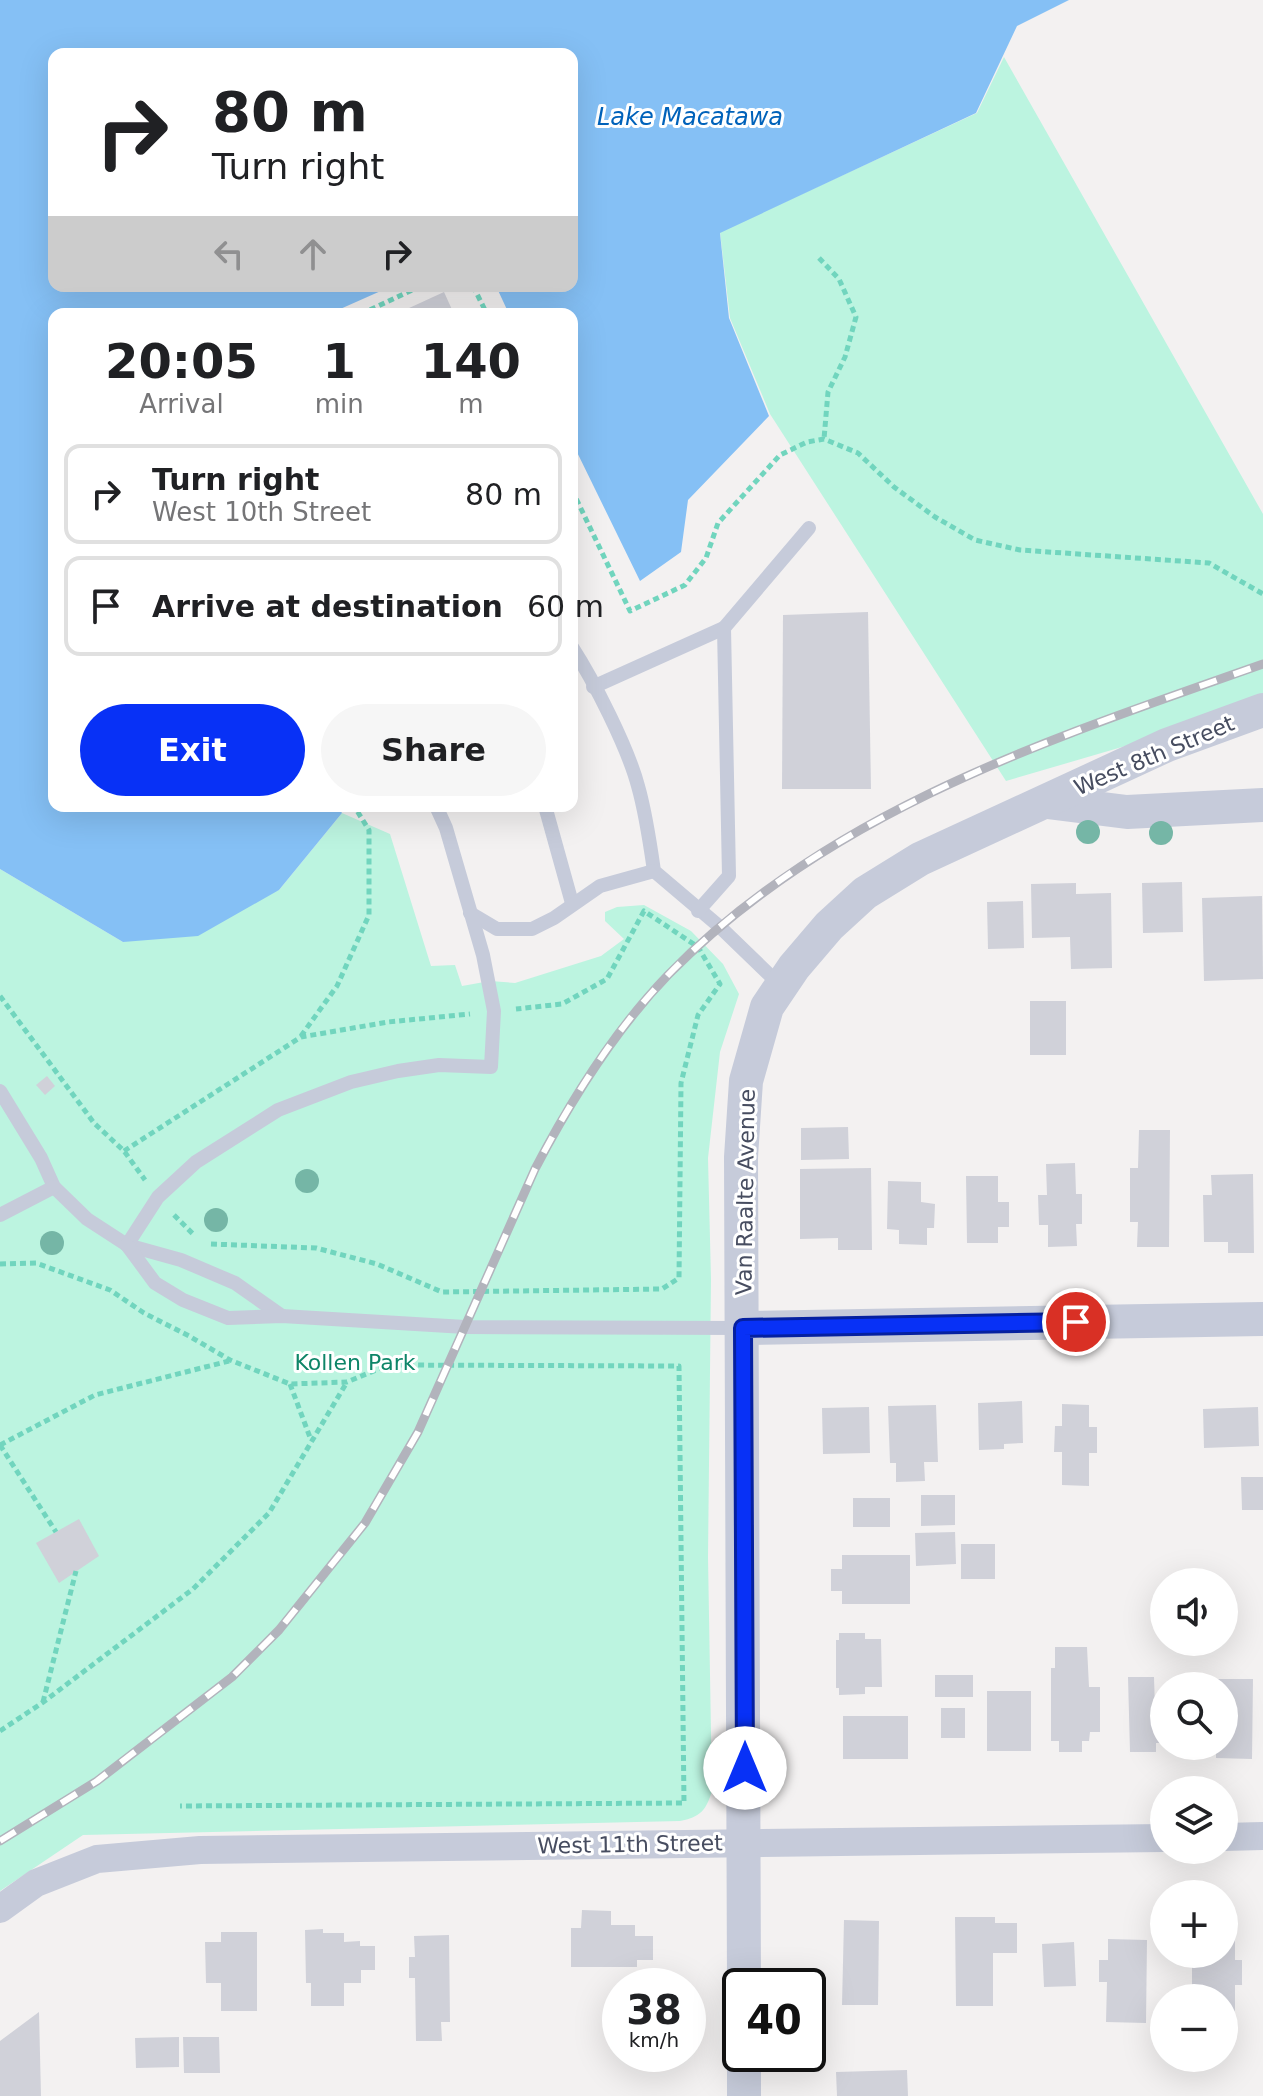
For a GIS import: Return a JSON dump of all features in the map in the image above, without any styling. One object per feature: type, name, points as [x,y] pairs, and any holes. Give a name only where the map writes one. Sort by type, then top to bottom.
[{"type":"street","name":"West 8th Street","points":[[846,910],[865,893],[920,859],[1167,745],[1263,710]]},
{"type":"street","points":[[1046,802],[1127,812],[1263,805]]},
{"type":"street","name":"Van Raalte Avenue","points":[[744,1968],[741,1157],[746,1081],[767,1007],[829,926],[846,910]]},
{"type":"street","points":[[743,1328],[1263,1319]]},
{"type":"street","points":[[1238,1837],[1263,1836]]},
{"type":"street","name":"West 11th Street","points":[[0,1909],[36,1883],[97,1859],[200,1850],[1150,1838]]},
{"type":"street","points":[[744,2072],[744,2096]]},
{"type":"lane","points":[[593,687],[724,628],[809,528]]},
{"type":"lane","points":[[698,911],[729,876],[724,628]]},
{"type":"lane","points":[[578,658],[637,782],[647,820],[654,871],[720,927],[781,987]]},
{"type":"lane","points":[[127,1245],[158,1197],[196,1162],[278,1110],[351,1082],[398,1071],[439,1065],[491,1067],[494,1011],[483,955],[439,812]]},
{"type":"lane","points":[[547,812],[572,903]]},
{"type":"lane","points":[[470,913],[497,929],[532,929],[554,918],[600,886],[654,871]]},
{"type":"lane","points":[[0,1091],[41,1158],[54,1187],[87,1219],[127,1245],[181,1260],[235,1283],[282,1316]]},
{"type":"lane","points":[[0,1215],[54,1187]]},
{"type":"lane","points":[[127,1245],[155,1283],[183,1300],[228,1318],[282,1316],[465,1327],[743,1328]]},
{"type":"path","points":[[819,258],[839,279],[856,317],[845,357],[828,392],[824,439]]},
{"type":"path","points":[[374,308],[408,292]]},
{"type":"path","points":[[578,503],[630,611],[685,585],[706,558],[718,523],[780,455],[807,442],[824,439],[858,453],[894,487],[935,517],[975,540],[1020,550],[1209,563],[1263,594]]},
{"type":"path","points":[[124,1151],[301,1037],[337,986],[369,915],[369,830],[358,812]]},
{"type":"path","points":[[0,996],[94,1123],[124,1151],[158,1197],[192,1235],[208,1244],[316,1248],[377,1264],[442,1292],[662,1289],[679,1278],[681,1083],[698,1015],[720,984],[698,947],[644,911],[607,979],[562,1004],[388,1022],[301,1037]]},
{"type":"path","points":[[56,1532],[0,1445],[95,1395],[230,1360]]},
{"type":"path","points":[[180,1806],[684,1803],[679,1366]]},
{"type":"path","points":[[0,1731],[193,1589],[269,1513],[347,1382]]},
{"type":"path","points":[[290,1384],[311,1441]]},
{"type":"path","points":[[42,1703],[76,1571]]},
{"type":"green space","points":[[1004,57],[1263,514],[1263,694],[1139,742],[1006,781],[770,414],[730,318],[720,232],[977,113]]},
{"type":"green space","name":"Kollen Park","points":[[342,813],[390,834],[431,966],[455,965],[462,986],[490,981],[515,983],[601,956],[624,939],[605,921],[605,912],[617,907],[644,905],[691,931],[723,964],[739,994],[720,1052],[708,1158],[711,1279],[708,1557],[712,1791],[701,1812],[680,1821],[83,1835],[0,1891],[0,869],[123,942],[279,890]]},
{"type":"water","name":"Lake Macatawa","points":[[0,0],[1069,0],[1017,26],[976,113],[720,233],[729,318],[769,416],[688,500],[681,552],[640,581],[578,454],[578,308],[506,308],[499,292],[578,292],[578,48],[48,48],[48,292],[378,292],[342,308],[48,308],[48,812],[342,813],[279,890],[198,936],[123,942],[0,869]]},
{"type":"building","points":[[444,292],[451,308],[409,308]]},
{"type":"building","points":[[868,612],[871,789],[782,789],[783,615]]},
{"type":"building","points":[[1182,882],[1183,932],[1143,933],[1142,883]]},
{"type":"building","points":[[1076,883],[1076,894],[1111,893],[1112,968],[1071,969],[1070,937],[1032,938],[1031,884]]},
{"type":"building","points":[[1262,896],[1263,979],[1204,981],[1202,898]]},
{"type":"building","points":[[1023,901],[1024,948],[988,949],[987,902]]},
{"type":"building","points":[[1030,1001],[1066,1001],[1066,1055],[1030,1055]]},
{"type":"building","points":[[47,1076],[55,1086],[45,1095],[36,1085]]},
{"type":"building","points":[[848,1127],[849,1159],[801,1160],[801,1128]]},
{"type":"building","points":[[1139,1130],[1170,1130],[1169,1247],[1137,1247],[1138,1222],[1130,1222],[1130,1168],[1138,1168]]},
{"type":"building","points":[[1075,1163],[1076,1194],[1082,1194],[1082,1224],[1076,1224],[1077,1246],[1048,1247],[1048,1225],[1039,1225],[1038,1195],[1047,1195],[1046,1164]]},
{"type":"building","points":[[871,1168],[872,1250],[838,1250],[838,1238],[800,1239],[800,1169]]},
{"type":"building","points":[[1253,1174],[1254,1253],[1228,1253],[1228,1242],[1204,1242],[1203,1195],[1212,1195],[1211,1175]]},
{"type":"building","points":[[966,1176],[998,1176],[998,1202],[1009,1202],[1009,1227],[998,1227],[998,1243],[967,1243]]},
{"type":"building","points":[[888,1181],[921,1182],[921,1202],[935,1204],[934,1228],[927,1228],[927,1245],[899,1244],[899,1230],[887,1229]]},
{"type":"building","points":[[1022,1401],[1023,1443],[1004,1444],[1004,1449],[979,1450],[978,1403]]},
{"type":"building","points":[[1062,1404],[1089,1405],[1089,1427],[1097,1427],[1097,1453],[1089,1453],[1089,1486],[1062,1485],[1062,1452],[1054,1452],[1055,1426],[1062,1426]]},
{"type":"building","points":[[936,1405],[938,1462],[924,1462],[925,1481],[896,1482],[896,1463],[890,1463],[888,1406]]},
{"type":"building","points":[[869,1407],[870,1453],[823,1454],[822,1408]]},
{"type":"building","points":[[1258,1407],[1259,1446],[1204,1448],[1203,1409]]},
{"type":"building","points":[[1241,1477],[1263,1477],[1263,1510],[1242,1510]]},
{"type":"building","points":[[921,1495],[955,1495],[955,1525],[921,1526]]},
{"type":"building","points":[[853,1498],[890,1498],[890,1527],[853,1527]]},
{"type":"building","points":[[79,1519],[99,1556],[59,1583],[36,1543]]},
{"type":"building","points":[[955,1532],[956,1564],[916,1566],[915,1533]]},
{"type":"building","points":[[961,1544],[995,1544],[995,1579],[961,1579]]},
{"type":"building","points":[[842,1555],[910,1555],[910,1604],[842,1604],[842,1591],[831,1591],[831,1569],[842,1569]]},
{"type":"building","points":[[839,1633],[865,1633],[865,1639],[881,1639],[882,1687],[865,1687],[865,1694],[839,1695],[839,1688],[836,1688],[836,1640],[839,1640]]},
{"type":"building","points":[[1055,1647],[1087,1647],[1089,1687],[1100,1687],[1100,1732],[1090,1732],[1089,1741],[1082,1741],[1082,1752],[1059,1752],[1059,1741],[1051,1741],[1051,1668],[1055,1668]]},
{"type":"building","points":[[935,1675],[973,1675],[973,1697],[935,1697]]},
{"type":"building","points":[[1128,1677],[1150,1677],[1150,1752],[1130,1752]]},
{"type":"building","points":[[1238,1679],[1253,1679],[1252,1759],[1238,1759]]},
{"type":"building","points":[[987,1691],[1031,1691],[1031,1751],[987,1751]]},
{"type":"building","points":[[941,1708],[965,1708],[965,1738],[941,1738]]},
{"type":"building","points":[[843,1716],[908,1716],[908,1759],[843,1759]]},
{"type":"building","points":[[582,1910],[611,1911],[611,1925],[635,1925],[635,1936],[653,1936],[653,1960],[637,1960],[637,1967],[571,1967],[571,1928],[581,1928]]},
{"type":"building","points":[[955,1917],[995,1917],[995,1923],[1017,1923],[1017,1953],[993,1953],[993,2006],[956,2006]]},
{"type":"building","points":[[844,1920],[879,1921],[878,2005],[842,2005]]},
{"type":"building","points":[[323,1929],[323,1933],[344,1933],[344,1942],[360,1941],[360,1946],[375,1946],[375,1970],[361,1970],[361,1983],[344,1983],[344,2006],[311,2006],[311,1983],[306,1983],[305,1930]]},
{"type":"building","points":[[221,1932],[257,1932],[257,2011],[221,2011],[221,1983],[206,1983],[205,1942],[221,1942]]},
{"type":"building","points":[[449,1935],[450,2022],[441,2022],[442,2041],[416,2041],[415,1978],[409,1978],[409,1957],[415,1957],[414,1936]]},
{"type":"building","points":[[1108,1939],[1147,1940],[1146,2023],[1106,2022],[1107,1982],[1099,1982],[1099,1960],[1108,1960]]},
{"type":"building","points":[[1074,1942],[1076,1986],[1044,1987],[1042,1944]]},
{"type":"building","points":[[1238,1960],[1242,1960],[1242,1985],[1192,1984],[1192,1968],[1238,1968]]},
{"type":"building","points":[[39,2012],[41,2096],[0,2096],[0,2041]]},
{"type":"building","points":[[179,2037],[179,2067],[136,2068],[135,2038]]},
{"type":"building","points":[[183,2037],[219,2037],[220,2073],[184,2073]]},
{"type":"building","points":[[907,2070],[908,2096],[837,2096],[836,2072]]},
{"type":"railway","points":[[0,1841],[97,1781],[232,1677],[279,1630],[365,1523],[418,1432],[549,1143],[612,1043],[668,975],[732,917],[800,867],[872,823],[947,785],[1024,752],[1263,664]]},
{"type":"route","points":[[745,1768],[743,1328],[1076,1322]]}]
